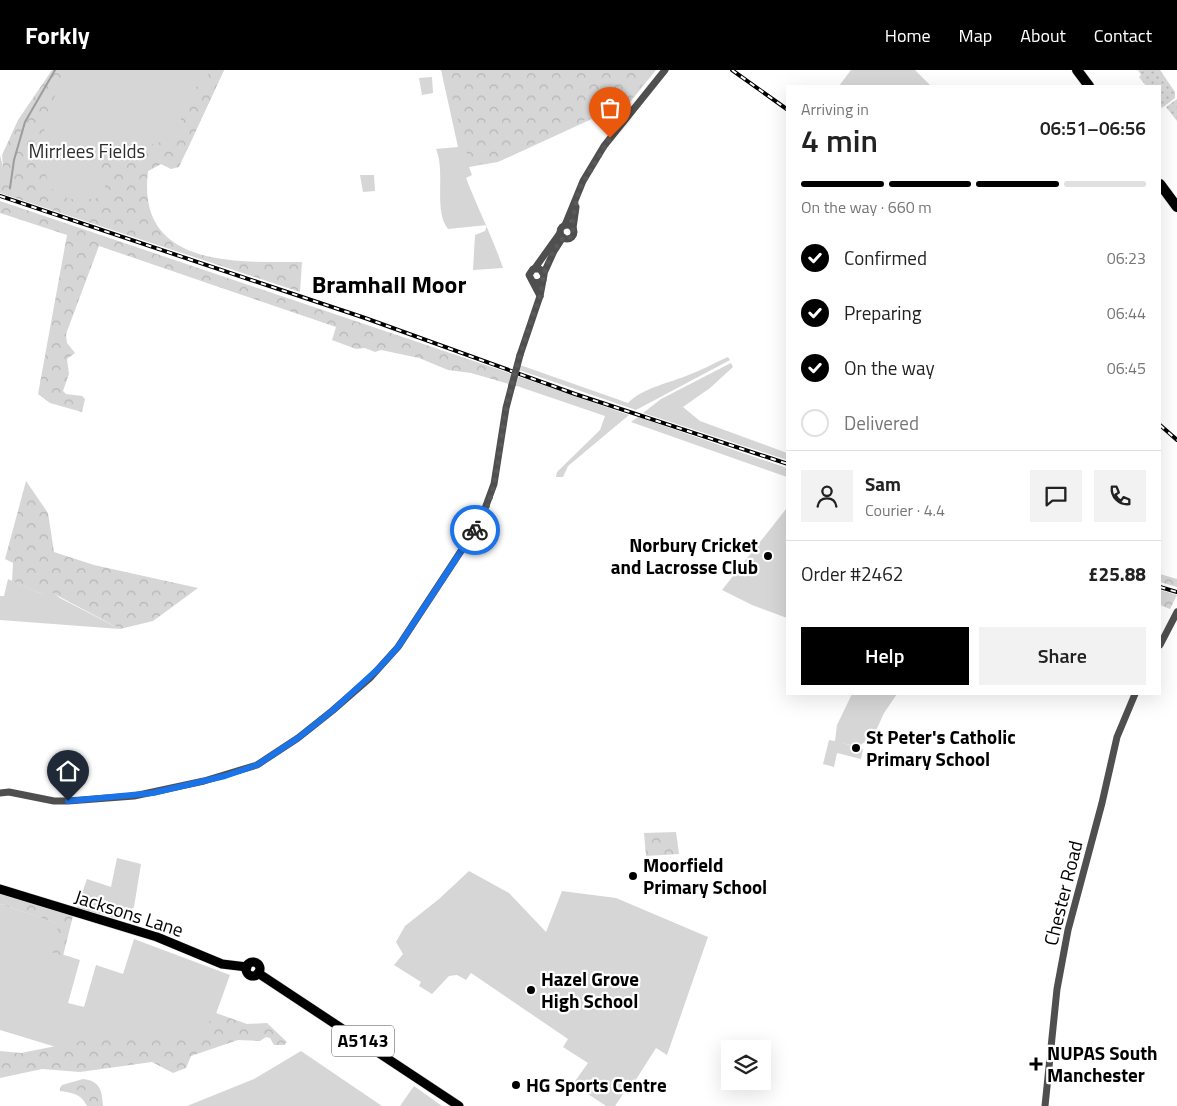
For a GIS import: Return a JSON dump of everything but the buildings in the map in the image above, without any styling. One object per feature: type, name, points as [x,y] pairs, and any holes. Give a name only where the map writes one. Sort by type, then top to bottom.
[{"type":"highway","points":[[1077,70],[1088,85]]},
{"type":"highway","points":[[1161,185],[1177,207]]},
{"type":"main road","name":"Jacksons Lane","points":[[0,889],[157,937],[222,964],[247,967],[250,975],[258,973],[459,1106]]},
{"type":"street","points":[[533,282],[538,283],[543,276],[562,235],[564,225],[579,189],[610,138],[665,70]]},
{"type":"street","points":[[562,235],[571,237],[579,189]]},
{"type":"street","points":[[564,225],[573,228]]},
{"type":"street","points":[[540,296],[529,275],[562,235]]},
{"type":"street","points":[[0,793],[9,792],[48,800],[68,801],[134,796],[204,781],[257,765],[298,738],[375,673],[398,647],[480,522],[494,484],[506,408],[512,385],[540,296],[543,276],[540,269],[535,268]]},
{"type":"street","points":[[1161,643],[1177,612]]},
{"type":"street","name":"Chester Road","points":[[1045,1106],[1057,989],[1068,930],[1094,836],[1117,737],[1135,695]]},
{"type":"green space","points":[[52,70],[68,70],[44,119],[46,175],[51,188],[59,195],[70,199],[95,199],[105,192],[105,182],[99,158],[107,147],[116,139],[131,144],[144,145],[173,138],[193,89],[203,83],[211,70],[224,70],[179,167],[171,169],[161,164],[148,171],[148,203],[158,226],[174,242],[195,253],[221,259],[302,262],[300,292],[0,193],[0,183],[4,178],[2,155],[18,120]]},
{"type":"green space","name":"Mirrlees Fields","points":[[58,70],[224,70],[187,150],[148,171],[130,235],[0,190],[0,155],[3,167]]},
{"type":"green space","points":[[441,70],[656,70],[631,101],[498,162],[469,167],[472,175],[466,178],[486,225],[448,229],[441,212],[440,169],[436,149],[458,147]]},
{"type":"green space","points":[[445,70],[655,70],[630,101],[609,108],[498,161],[470,165]]},
{"type":"green space","points":[[851,70],[915,70],[930,85],[840,85]]},
{"type":"green space","points":[[1138,70],[1160,70],[1175,92],[1175,98],[1162,108],[1161,85],[1145,85],[1139,77],[1141,75]]},
{"type":"green space","points":[[432,77],[433,93],[422,95],[419,78]]},
{"type":"green space","points":[[1177,99],[1177,121],[1166,107]]},
{"type":"green space","points":[[360,175],[374,175],[375,191],[363,192]]},
{"type":"green space","points":[[0,201],[512,374],[509,384],[471,373],[448,370],[419,358],[381,350],[375,352],[365,348],[356,349],[332,340],[336,327],[99,246],[66,334],[67,343],[75,353],[67,359],[69,374],[63,391],[66,394],[82,396],[85,399],[82,412],[50,403],[38,394],[67,235],[0,213]]},
{"type":"green space","points":[[487,226],[503,268],[473,270],[475,235],[485,231]]},
{"type":"green space","points":[[728,357],[730,360],[636,410],[519,370],[520,365],[628,403],[648,390],[691,374]]},
{"type":"green space","points":[[731,363],[733,367],[710,388],[683,407],[700,421],[786,453],[786,460],[643,413],[661,399]]},
{"type":"green space","points":[[517,376],[629,415],[568,466],[563,477],[556,477],[557,472],[600,430],[605,416],[514,385]]},
{"type":"green space","points":[[638,417],[786,468],[786,477],[631,422]]},
{"type":"green space","points":[[26,481],[48,513],[54,552],[94,565],[198,588],[153,621],[120,629],[49,591],[42,594],[12,581],[13,563],[5,559]]},
{"type":"green space","name":"Norbury Cricket and Lacrosse Club","points":[[786,509],[786,618],[752,605],[722,590]]},
{"type":"green space","points":[[1161,574],[1177,579],[1177,587],[1161,582]]},
{"type":"green space","points":[[8,579],[42,594],[49,589],[60,598],[120,629],[0,620],[0,596],[4,596]]},
{"type":"green space","points":[[1161,590],[1177,595],[1170,609],[1161,605]]},
{"type":"green space","points":[[852,695],[896,695],[884,713],[874,735],[858,747],[839,742],[863,749],[861,759],[837,753],[834,767],[823,764],[829,740],[835,741],[837,725]]},
{"type":"green space","points":[[676,832],[679,854],[646,856],[644,833]]},
{"type":"green space","points":[[117,858],[141,864],[134,907],[119,919],[77,908],[87,879],[111,887]]},
{"type":"green space","name":"Hazel Grove High School","points":[[469,871],[509,893],[546,932],[562,891],[616,898],[708,937],[667,1055],[656,1048],[630,1089],[627,1088],[615,1106],[606,1106],[573,1084],[588,1063],[563,1047],[568,1039],[471,973],[466,980],[457,975],[449,976],[432,994],[419,986],[421,982],[394,965],[403,954],[396,942],[405,926],[439,899]]},
{"type":"green space","points":[[0,889],[74,912],[63,956],[51,952],[59,924],[0,904]]},
{"type":"green space","points":[[0,904],[60,924],[52,951],[80,960],[68,1003],[84,1007],[96,965],[123,974],[134,939],[230,975],[209,1033],[173,1044],[104,1037],[56,1047],[0,1030]]},
{"type":"green space","points":[[216,1013],[247,1024],[267,1023],[287,1042],[284,1045],[274,1045],[270,1038],[266,1037],[260,1041],[238,1040],[191,1056],[186,1068],[173,1073],[152,1062],[80,1072],[42,1069],[0,1078],[0,1051],[21,1053],[106,1036],[153,1037],[169,1042],[200,1034]]},
{"type":"green space","points":[[301,1051],[382,1106],[187,1106],[254,1079]]},
{"type":"green space","points":[[83,1079],[97,1084],[101,1091],[103,1106],[87,1106],[76,1095],[60,1091],[62,1085]]},
{"type":"green space","points":[[414,1086],[442,1106],[400,1106]]},
{"type":"waterway","points":[[10,188],[14,160],[25,122],[55,70]]},
{"type":"railway","points":[[732,70],[786,109]]},
{"type":"railway","points":[[0,196],[365,318],[575,394],[786,463]]},
{"type":"railway","points":[[1161,426],[1177,440]]},
{"type":"railway","points":[[1161,587],[1177,592]]},
{"type":"way so far","points":[[475,530],[480,522],[494,484],[506,408],[520,355],[534,309],[540,296],[544,273],[557,244],[564,237],[569,238],[574,233],[573,217],[579,189],[610,138]]},
{"type":"place","name":"Norbury Cricket and Lacrosse Club","points":[[768,556]]},
{"type":"place","name":"St Peter's Catholic Primary School","points":[[856,748]]},
{"type":"place","name":"Moorfield Primary School","points":[[633,876]]},
{"type":"place","name":"Hazel Grove High School","points":[[531,990]]},
{"type":"place","name":"NUPAS South Manchester","points":[[1036,1064]]},
{"type":"place","name":"HG Sports Centre","points":[[516,1085]]},
{"type":"district","name":"Bramhall Moor","points":[[389,285]]},
{"type":"route","points":[[68,801],[119,798],[153,793],[225,776],[257,765],[298,738],[371,677],[398,647],[475,530]]}]
